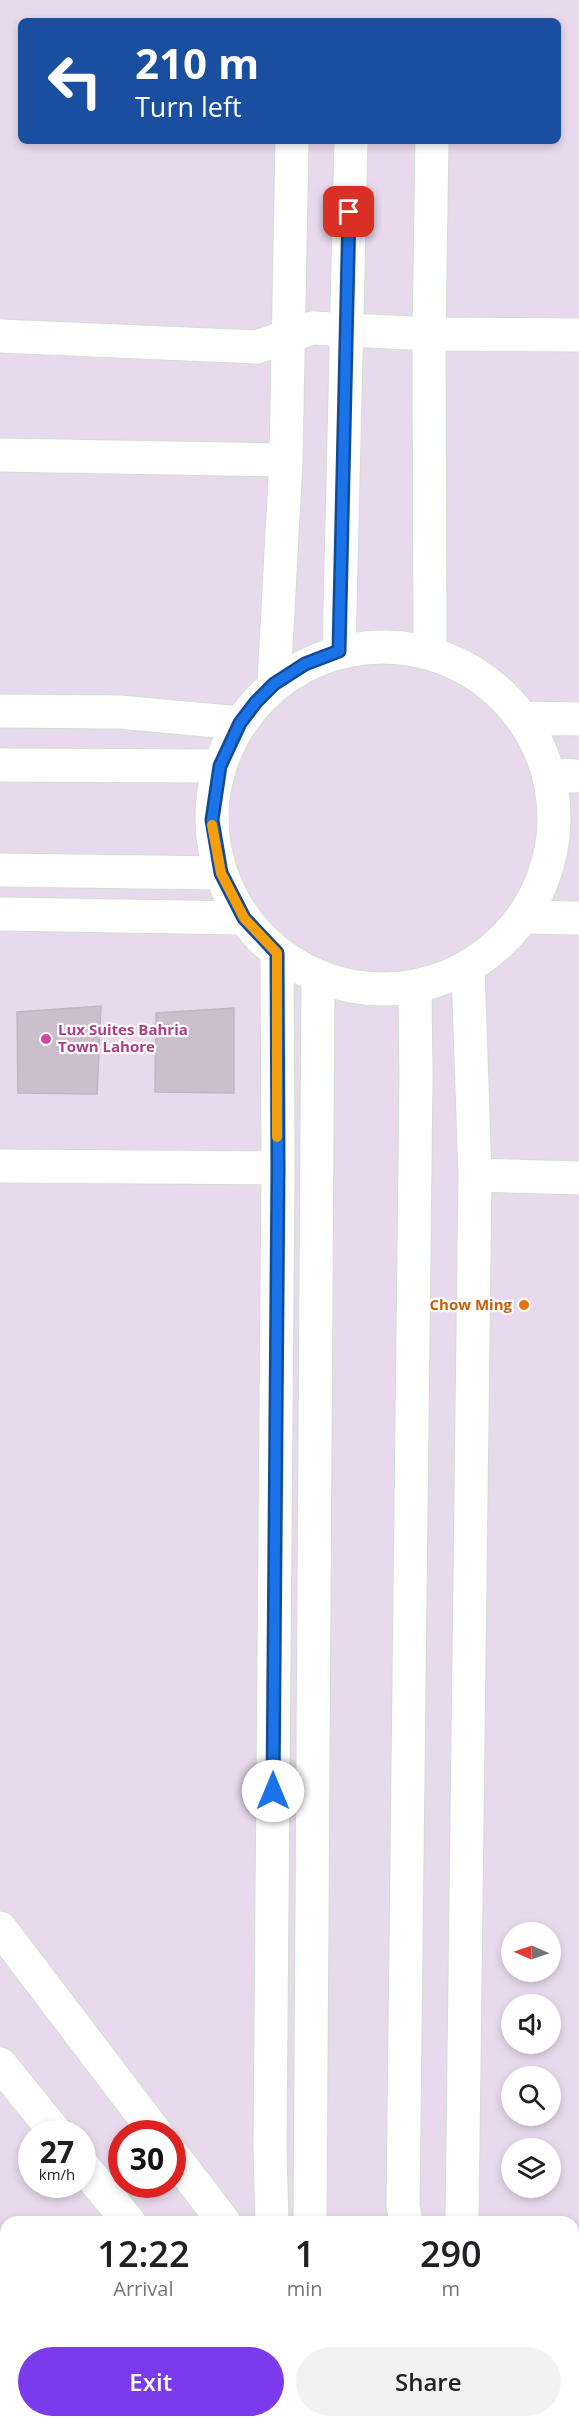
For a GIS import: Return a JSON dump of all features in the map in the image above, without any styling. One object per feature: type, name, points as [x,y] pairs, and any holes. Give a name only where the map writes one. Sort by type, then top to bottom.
[{"type":"street","points":[[274,684],[286,460],[292,144]]},
{"type":"street","points":[[339,651],[351,144]]},
{"type":"street","points":[[430,652],[429,334],[432,144]]},
{"type":"street","points":[[0,336],[257,347],[275,342],[289,334],[312,328],[429,334],[579,335]]},
{"type":"street","points":[[0,455],[286,460]]},
{"type":"street","points":[[369,646],[400,646],[430,652],[466,667],[497,689],[523,718],[564,775],[555,816],[565,856],[524,917],[498,946],[468,968],[415,987],[366,990],[318,977],[277,953],[244,918],[221,873],[212,820],[220,766],[240,723],[274,684],[305,664],[339,651],[369,646]]},
{"type":"street","points":[[0,711],[119,712],[240,723]]},
{"type":"street","points":[[523,718],[579,718]]},
{"type":"street","points":[[0,765],[220,766]]},
{"type":"street","points":[[0,870],[221,873]]},
{"type":"street","points":[[0,914],[244,918]]},
{"type":"street","points":[[524,917],[579,918]]},
{"type":"street","points":[[272,2216],[270,2149],[278,1168],[277,953]]},
{"type":"street","points":[[462,2216],[475,1175],[468,968]]},
{"type":"street","points":[[310,2216],[318,977]]},
{"type":"street","points":[[405,2216],[403,2206],[416,1124],[415,987]]},
{"type":"street","points":[[0,1166],[278,1168]]},
{"type":"street","points":[[475,1175],[579,1178]]},
{"type":"street","points":[[0,1928],[146,2120]]},
{"type":"street","points":[[0,2064],[45,2120]]},
{"type":"street","points":[[186,2172],[219,2216]]},
{"type":"street","points":[[96,2182],[124,2216]]},
{"type":"building","points":[[101,1006],[97,1094],[18,1093],[17,1012]]},
{"type":"building","points":[[234,1008],[234,1093],[155,1092],[156,1013]]},
{"type":"slow traffic","points":[[212,825],[221,873],[244,918],[277,953],[277,1137]]},
{"type":"place","name":"Lux Suites Bahria Town Lahore","points":[[46,1039]]},
{"type":"place","name":"Chow Ming","points":[[524,1305]]},
{"type":"route","points":[[273,1791],[278,1168],[277,953],[244,918],[221,873],[212,820],[220,766],[240,723],[274,684],[305,664],[339,651],[349,212]]}]
